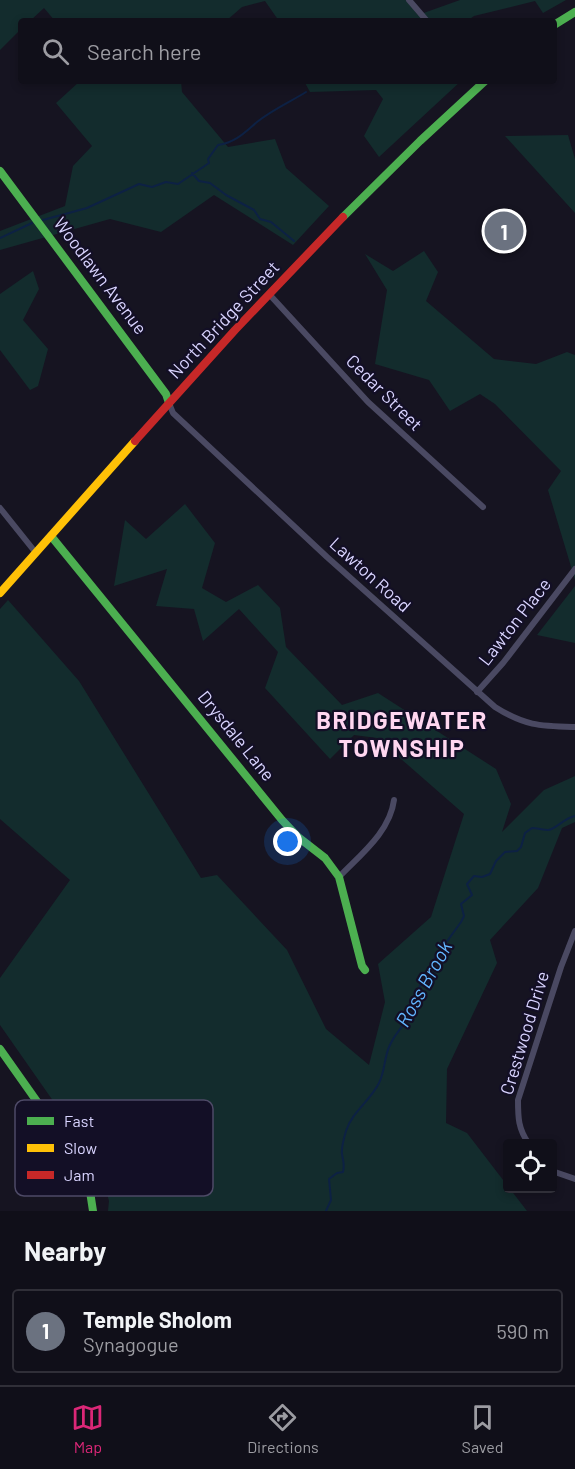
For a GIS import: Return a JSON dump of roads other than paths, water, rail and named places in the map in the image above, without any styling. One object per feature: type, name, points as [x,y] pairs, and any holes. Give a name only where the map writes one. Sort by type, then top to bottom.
[{"type":"street","points":[[409,0],[424,18]]},
{"type":"street","points":[[557,23],[575,12]]},
{"type":"street","name":"North Bridge Street","points":[[0,593],[269,294],[380,179],[479,84]]},
{"type":"street","name":"Woodlawn Avenue","points":[[0,171],[166,394],[169,403]]},
{"type":"street","name":"Cedar Street","points":[[269,294],[368,402],[483,507]]},
{"type":"street","name":"Lawton Road","points":[[169,403],[173,413],[327,557],[495,707],[521,722],[535,725],[575,726]]},
{"type":"street","points":[[0,508],[36,553]]},
{"type":"street","name":"Drysdale Lane","points":[[51,536],[282,820],[298,837],[325,858],[339,877],[362,966],[365,970]]},
{"type":"street","name":"Lawton Place","points":[[477,692],[503,663],[575,569]]},
{"type":"street","points":[[339,877],[373,842],[386,824],[394,800]]},
{"type":"street","name":"Crestwood Drive","points":[[527,1139],[518,1120],[518,1100],[575,931]]},
{"type":"street","points":[[0,1049],[36,1100]]},
{"type":"street","points":[[557,1173],[575,1179]]},
{"type":"street","points":[[91,1196],[93,1211]]},
{"type":"waterway","points":[[43,220],[87,208],[139,184],[152,187],[166,182],[178,184],[209,163],[208,159],[218,145],[235,139],[269,114],[306,92]]},
{"type":"waterway","points":[[192,173],[199,181],[210,183],[226,195],[254,210],[260,219],[271,222],[294,241]]},
{"type":"waterway","points":[[0,238],[32,223]]},
{"type":"waterway","name":"Ross Brook","points":[[326,1211],[331,1200],[329,1179],[343,1172],[342,1149],[349,1124],[379,1083],[391,1042],[415,1010],[421,984],[429,984],[430,968],[435,958],[464,916],[461,904],[472,895],[467,884],[474,876],[482,877],[490,874],[496,861],[505,852],[517,851],[521,847],[525,833],[532,828],[551,829],[575,816]]},
{"type":"place","name":"Temple Sholom","points":[[504,231]]},
{"type":"district","name":"BRIDGEWATER TOWNSHIP","points":[[402,735]]}]
